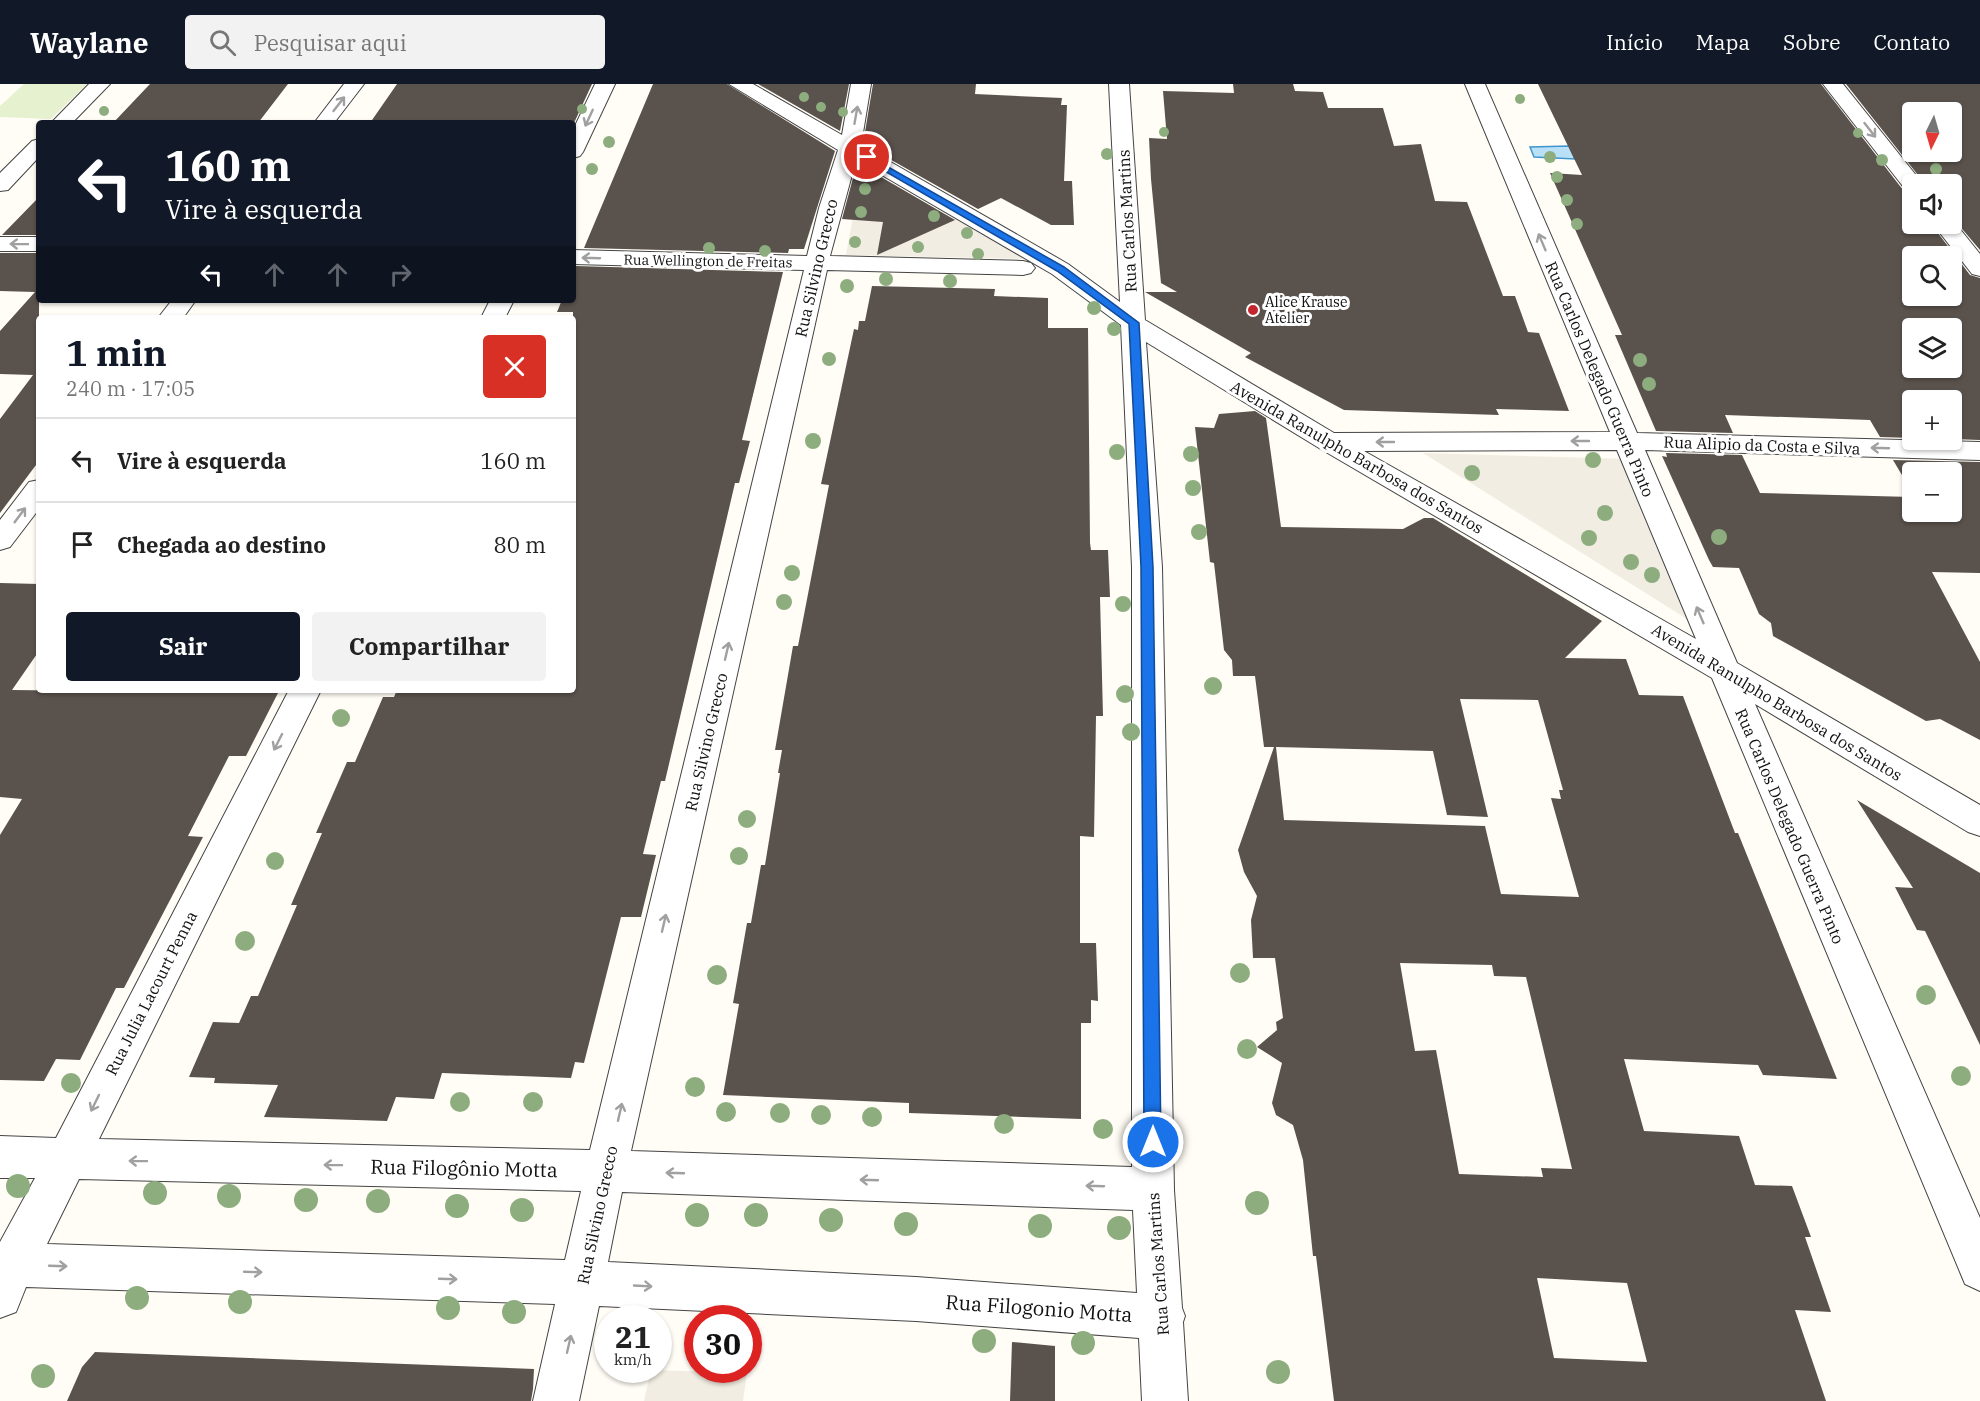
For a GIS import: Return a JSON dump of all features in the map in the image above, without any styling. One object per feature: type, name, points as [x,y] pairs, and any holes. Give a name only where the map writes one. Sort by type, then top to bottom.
[{"type":"street","points":[[64,120],[100,84]]},
{"type":"street","points":[[326,120],[354,84]]},
{"type":"street","points":[[576,145],[604,84]]},
{"type":"street","name":"Avenida Ranulpho Barbosa dos Santos","points":[[739,84],[1060,269],[1134,323],[1329,442],[1723,669],[1980,822]]},
{"type":"street","name":"Rua Silvino Grecco","points":[[556,1401],[606,1171],[817,264],[835,190],[850,146],[861,84]]},
{"type":"street","name":"Rua Carlos Martins","points":[[1119,84],[1147,567],[1154,1190],[1166,1401]]},
{"type":"street","name":"Rua Carlos Delegado Guerra Pinto","points":[[1475,84],[1980,1269]]},
{"type":"street","points":[[1833,84],[1905,174]]},
{"type":"street","points":[[0,185],[36,149]]},
{"type":"street","points":[[1952,234],[1980,269]]},
{"type":"street","points":[[0,244],[36,244]]},
{"type":"street","name":"Rua Wellington de Freitas","points":[[576,257],[1023,268]]},
{"type":"street","points":[[172,315],[182,303]]},
{"type":"street","name":"Rua Alipio da Costa e Silva","points":[[1329,442],[1626,441],[1980,451]]},
{"type":"street","points":[[0,540],[36,493]]},
{"type":"street","name":"Rua Julia Lacourt Penna","points":[[4,1275],[67,1159],[302,693]]},
{"type":"street","name":"Rua Filogônio Motta","points":[[0,1157],[606,1171],[1154,1190]]},
{"type":"street","points":[[4,1275],[582,1283]]},
{"type":"street","name":"Rua Filogonio Motta","points":[[582,1283],[916,1299],[1112,1315],[1162,1316]]},
{"type":"green space","points":[[24,84],[87,84],[51,119],[0,117],[0,106]]},
{"type":"shaded area","points":[[862,168],[1027,259],[846,255]]},
{"type":"shaded area","points":[[1423,453],[1631,459],[1698,626]]},
{"type":"shaded area","points":[[672,1371],[684,1371],[684,1383],[746,1383],[743,1401],[644,1401],[648,1383],[672,1383]]},
{"type":"water","points":[[1569,146],[1575,159],[1534,157],[1530,147]]},
{"type":"building","points":[[150,84],[288,84],[260,120],[116,120]]},
{"type":"building","points":[[397,84],[592,84],[575,120],[372,120]]},
{"type":"building","points":[[653,84],[727,84],[835,151],[804,249],[789,249],[788,253],[584,248]]},
{"type":"building","points":[[758,84],[849,84],[840,131]]},
{"type":"building","points":[[873,84],[976,84],[975,94],[1062,98],[1061,105],[1067,105],[1064,181],[1072,181],[1074,225],[1051,225],[1001,198],[978,209],[863,144]]},
{"type":"building","points":[[1233,84],[1293,84],[1295,91],[1323,92],[1328,108],[1383,108],[1394,146],[1421,144],[1435,201],[1467,202],[1503,296],[1515,296],[1528,332],[1539,333],[1569,411],[1496,409],[1499,415],[1344,410],[1245,357],[1251,353],[1145,292],[1177,292],[1161,283],[1151,179],[1149,138],[1167,139],[1163,91],[1234,93]]},
{"type":"building","points":[[1538,84],[1821,84],[1902,189],[1902,234],[1939,234],[1948,246],[1902,246],[1902,306],[1962,306],[1962,265],[1970,275],[1980,278],[1980,440],[1962,439],[1962,390],[1902,390],[1902,438],[1880,437],[1870,420],[1725,415],[1733,433],[1656,431],[1615,335],[1622,335],[1550,173],[1582,175]]},
{"type":"building","points":[[1846,84],[1980,84],[1980,250],[1962,229],[1962,174],[1917,174],[1908,162],[1962,162],[1962,102],[1902,102],[1902,155]]},
{"type":"building","points":[[857,163],[955,220],[877,255],[883,222],[842,219]]},
{"type":"building","points":[[36,200],[36,235],[2,235]]},
{"type":"building","points":[[0,253],[36,253],[36,303],[39,303],[39,315],[36,315],[36,465],[0,513],[0,419],[33,375],[0,374],[0,331],[35,292],[0,291]]},
{"type":"building","points":[[576,266],[783,272],[742,440],[750,441],[739,483],[735,483],[665,781],[661,781],[643,854],[656,855],[641,917],[621,917],[584,1063],[575,1062],[571,1078],[442,1073],[434,1099],[396,1097],[387,1121],[264,1117],[278,1085],[214,1083],[215,1078],[189,1077],[213,1022],[239,1023],[251,996],[258,996],[297,905],[291,905],[322,833],[316,833],[347,762],[355,762],[383,697],[394,697],[396,693],[576,693],[576,315],[573,315],[573,312],[557,312],[561,303],[576,303]]},
{"type":"building","points":[[872,286],[995,289],[994,296],[1048,298],[1048,328],[1088,328],[1090,543],[1091,550],[1108,550],[1110,597],[1100,597],[1103,716],[1096,716],[1094,837],[1080,836],[1080,943],[1096,943],[1098,1001],[1091,1000],[1091,1023],[1081,1023],[1081,1119],[909,1113],[909,1103],[723,1095],[739,1004],[733,1003],[747,923],[751,923],[761,865],[765,865],[780,773],[778,773],[782,750],[775,750],[793,646],[798,646],[829,485],[821,484],[854,329],[858,330],[859,321],[865,321]]},
{"type":"building","points":[[1255,411],[1266,418],[1281,527],[1403,529],[1424,518],[1433,518],[1602,621],[1565,658],[1626,659],[1639,695],[1683,696],[1735,833],[1738,833],[1837,1079],[1763,1075],[1758,1065],[1624,1059],[1644,1131],[1739,1136],[1755,1185],[1792,1186],[1811,1237],[1805,1237],[1831,1312],[1795,1310],[1826,1401],[1334,1401],[1316,1256],[1313,1256],[1303,1160],[1293,1125],[1276,1115],[1272,1103],[1282,1063],[1257,1047],[1277,1030],[1276,1022],[1283,1018],[1275,958],[1253,958],[1251,920],[1257,896],[1244,872],[1238,850],[1274,747],[1264,747],[1255,676],[1233,676],[1232,660],[1224,650],[1214,563],[1210,562],[1195,427],[1214,428],[1219,414]],"holes":[[[1460,699],[1538,700],[1563,790],[1559,790],[1561,799],[1551,798],[1579,897],[1501,894],[1485,826],[1284,820],[1276,747],[1433,751],[1447,815],[1488,817]],[[1400,963],[1492,965],[1494,976],[1526,977],[1572,1169],[1541,1168],[1543,1177],[1459,1174],[1436,1050],[1415,1051]],[[1537,1278],[1627,1283],[1647,1362],[1554,1358]]]},
{"type":"building","points":[[1666,453],[1742,455],[1760,493],[1902,497],[1902,522],[1962,522],[1962,462],[1902,462],[1902,475],[1893,460],[1980,462],[1980,573],[1932,572],[1980,662],[1980,740],[1940,719],[1926,721],[1773,636],[1771,623],[1759,614],[1739,568],[1713,567],[1662,456],[1667,457]]},
{"type":"building","points":[[0,583],[36,584],[36,655],[12,690],[36,690],[36,693],[278,693],[246,756],[229,756],[188,836],[203,837],[124,988],[116,988],[80,1060],[56,1059],[44,1081],[0,1080],[0,835],[22,799],[0,797]]},
{"type":"building","points":[[1857,800],[1980,873],[1980,1045],[1925,931],[1917,930],[1895,887],[1913,888]]},
{"type":"building","points":[[1012,1342],[1055,1346],[1055,1401],[1010,1401]]},
{"type":"building","points":[[95,1352],[534,1369],[533,1389],[531,1401],[67,1401],[82,1367]]},
{"type":"place","name":"Alice Krause Atelier","points":[[1253,310]]},
{"type":"route","points":[[867,157],[1060,269],[1134,323],[1147,567],[1153,1142]]}]
